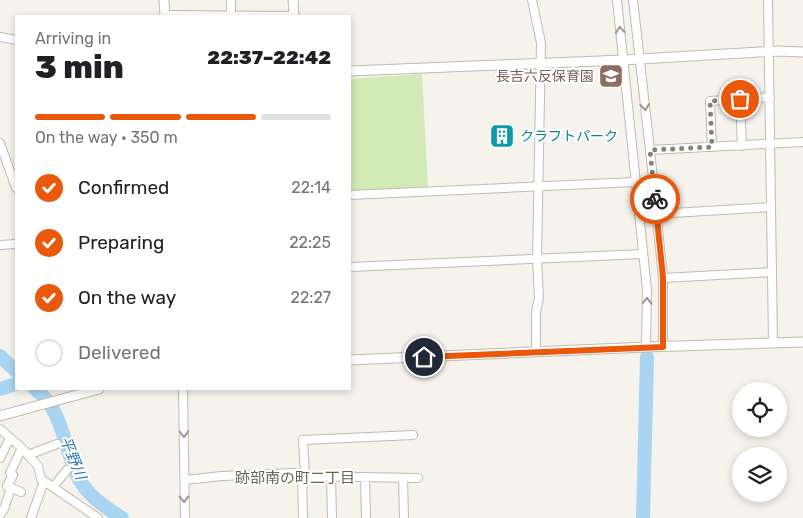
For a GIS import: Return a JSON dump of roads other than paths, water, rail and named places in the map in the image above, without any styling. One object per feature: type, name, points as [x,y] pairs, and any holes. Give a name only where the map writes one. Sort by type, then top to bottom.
[{"type":"street","points":[[164,0],[165,15]]},
{"type":"street","points":[[231,0],[231,15]]},
{"type":"street","points":[[293,0],[294,15]]},
{"type":"street","points":[[532,0],[541,43],[537,259],[539,297],[536,313],[536,352]]},
{"type":"street","points":[[617,0],[647,290],[646,347]]},
{"type":"street","points":[[633,0],[663,278],[663,347]]},
{"type":"street","points":[[768,0],[774,343]]},
{"type":"street","points":[[0,37],[15,40]]},
{"type":"street","points":[[351,71],[803,52]]},
{"type":"street","points":[[712,147],[710,101],[770,97]]},
{"type":"street","points":[[740,99],[742,146]]},
{"type":"street","points":[[650,150],[803,142]]},
{"type":"street","points":[[0,143],[15,185]]},
{"type":"street","points":[[351,195],[636,182]]},
{"type":"street","points":[[656,214],[772,207]]},
{"type":"street","points":[[0,245],[15,244]]},
{"type":"street","points":[[351,267],[643,254]]},
{"type":"street","points":[[663,278],[772,272]]},
{"type":"street","points":[[351,360],[803,342]]},
{"type":"street","points":[[0,416],[95,390]]},
{"type":"street","points":[[183,390],[185,518]]},
{"type":"street","points":[[0,429],[22,448],[38,466],[41,479],[98,518]]},
{"type":"street","points":[[303,518],[303,440],[413,435]]},
{"type":"street","points":[[0,458],[10,438]]},
{"type":"street","points":[[28,455],[57,444]]},
{"type":"street","points":[[21,492],[7,486],[13,475],[10,473],[22,448]]},
{"type":"street","points":[[53,487],[67,470]]},
{"type":"street","points":[[184,480],[222,476],[285,474],[418,478]]},
{"type":"street","points":[[331,476],[332,518]]},
{"type":"street","points":[[365,477],[366,518]]},
{"type":"street","points":[[403,478],[404,518]]},
{"type":"street","points":[[31,518],[44,481]]},
{"type":"street","points":[[0,515],[11,488]]},
{"type":"waterway","points":[[0,356],[15,370]]},
{"type":"waterway","points":[[643,518],[647,357]]},
{"type":"waterway","name":"平野川","points":[[0,389],[15,384]]},
{"type":"waterway","name":"平野川","points":[[36,390],[44,397],[57,417],[77,475],[85,489],[96,500],[122,518]]},
{"type":"place","name":"長吉六反保育園","points":[[611,76]]},
{"type":"place","name":"クラフトパーク","points":[[502,136]]},
{"type":"district","name":"跡部南の町二丁目","points":[[295,478]]}]
